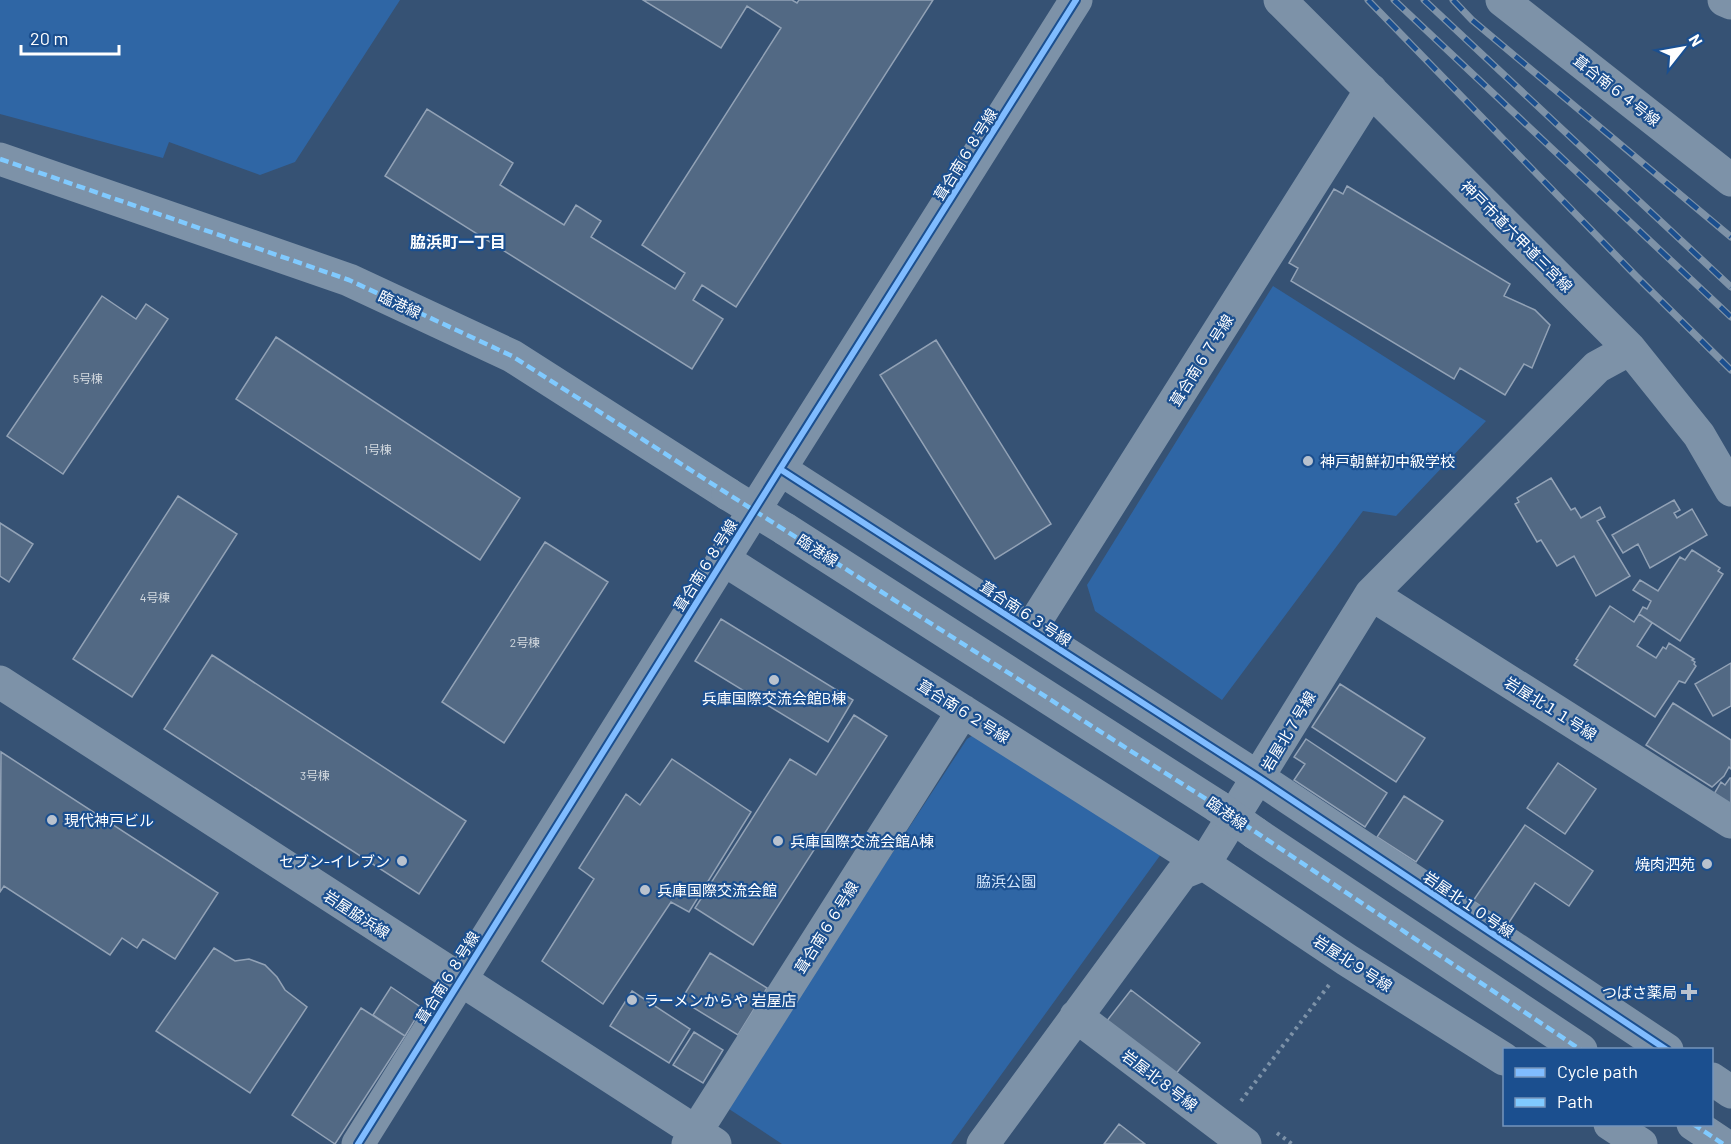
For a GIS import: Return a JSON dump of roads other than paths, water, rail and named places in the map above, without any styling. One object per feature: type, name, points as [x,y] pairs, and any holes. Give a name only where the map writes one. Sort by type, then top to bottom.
[{"type":"street","name":"葺合南６８号線","points":[[358,1144],[723,559],[1076,0]]},
{"type":"street","name":"神戸市道六甲道三宮線","points":[[1280,0],[1630,349],[1699,435],[1731,490]]},
{"type":"street","name":"葺合南６４号線","points":[[1502,0],[1731,180]]},
{"type":"street","points":[[1724,0],[1731,3]]},
{"type":"street","name":"葺合南６７号線","points":[[1030,630],[1371,90]]},
{"type":"street","name":"臨港線","points":[[0,159],[360,285],[512,356],[1217,806],[1578,1048]]},
{"type":"street","name":"岩屋北７号線","points":[[982,1144],[1182,873],[1204,864],[1371,594],[1597,367],[1630,349]]},
{"type":"street","name":"葺合南６３号線","points":[[780,469],[1259,778]]},
{"type":"street","name":"葺合南６２号線","points":[[723,559],[1204,864]]},
{"type":"street","name":"岩屋北１１号線","points":[[1371,594],[1731,822]]},
{"type":"street","name":"岩屋脇浜線","points":[[0,682],[459,980],[700,1140]]},
{"type":"street","name":"葺合南６６号線","points":[[700,1140],[963,711]]},
{"type":"street","name":"岩屋北１０号線","points":[[1259,778],[1664,1048]]},
{"type":"street","name":"岩屋北９号線","points":[[1204,864],[1347,960],[1503,1058]]},
{"type":"street","name":"岩屋北８号線","points":[[1076,1016],[1245,1144]]},
{"type":"street","points":[[1713,1080],[1731,1092]]},
{"type":"street","points":[[1612,1126],[1641,1144]]},
{"type":"street","points":[[1695,1126],[1723,1144]]},
{"type":"railway","points":[[1368,0],[1636,276],[1731,370]]},
{"type":"railway","points":[[1394,0],[1731,317]]},
{"type":"railway","points":[[1424,0],[1731,287]]},
{"type":"railway","points":[[1453,0],[1472,20],[1731,237]]},
{"type":"place","name":"神戸朝鮮初中級学校","points":[[1308,461]]},
{"type":"place","name":"兵庫国際交流会館B棟","points":[[774,680]]},
{"type":"place","name":"現代神戸ビル","points":[[52,820]]},
{"type":"place","name":"兵庫国際交流会館A棟","points":[[778,841]]},
{"type":"place","name":"セブン-イレブン","points":[[402,861]]},
{"type":"place","name":"焼肉泗苑","points":[[1707,864]]},
{"type":"place","name":"兵庫国際交流会館","points":[[645,890]]},
{"type":"place","name":"つばさ薬局","points":[[1689,992]]},
{"type":"place","name":"ラーメンからや 岩屋店","points":[[632,1000]]},
{"type":"district","name":"脇浜町一丁目","points":[[458,241]]},
{"type":"park label","name":"脇浜公園","points":[[1006,881]]}]
